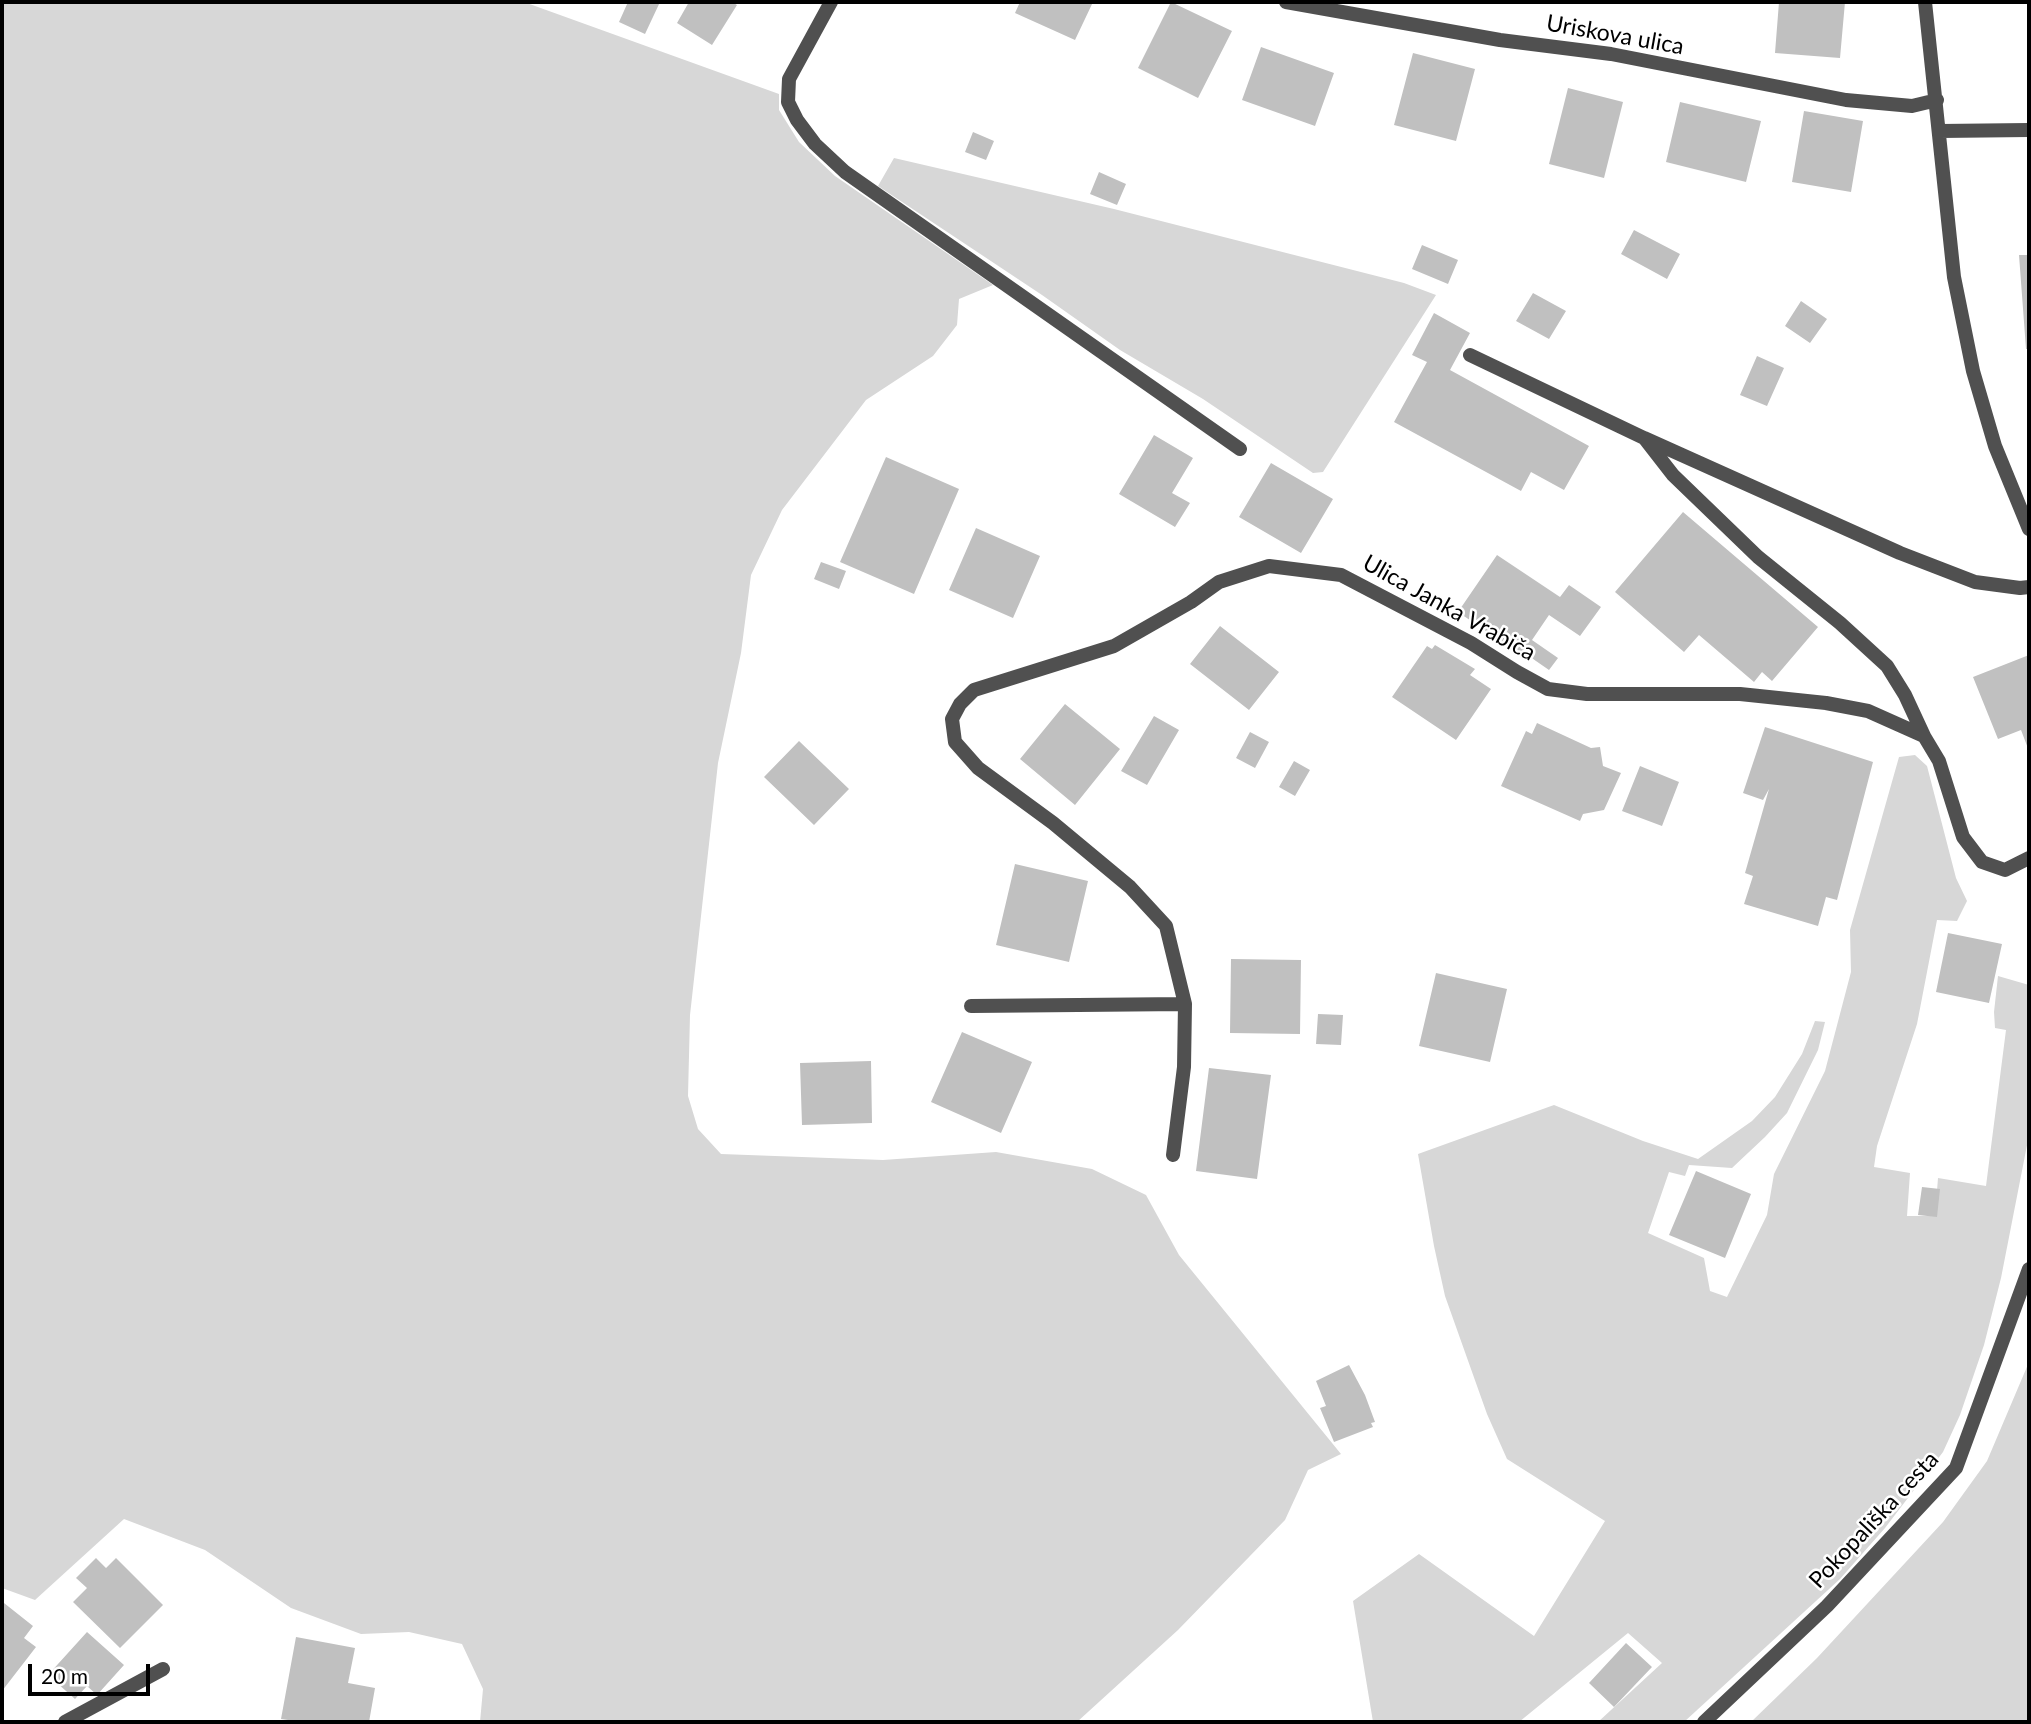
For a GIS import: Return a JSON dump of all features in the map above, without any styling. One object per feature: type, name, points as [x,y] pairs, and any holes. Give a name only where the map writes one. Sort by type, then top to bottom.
[{"type":"street","points":[[831,2],[789,79],[788,102],[797,120],[816,144],[845,172],[1240,449]]},
{"type":"street","name":"Uriskova ulica","points":[[1286,2],[1500,40],[1611,54],[1846,100],[1912,106],[1937,100]]},
{"type":"street","points":[[1924,2],[1937,100],[1954,277],[1973,371],[1995,446],[2029,529]]},
{"type":"street","points":[[1940,131],[2029,130]]},
{"type":"street","points":[[1470,355],[1644,438],[1900,553],[1975,582],[2029,587]]},
{"type":"street","points":[[1644,438],[1673,475],[1758,557],[1840,623],[1887,666],[1939,761],[1963,837],[1982,862],[2005,870],[2029,858]]},
{"type":"street","name":"Ulica Janka Vrabiča","points":[[1173,1155],[1184,1067],[1185,1004],[1166,926],[1129,887],[1053,823],[978,768],[955,742],[952,719],[960,704],[974,691],[1114,646],[1191,602],[1219,582],[1269,566],[1341,575],[1471,643],[1548,689],[1587,694],[1740,694],[1826,703],[1868,711],[1924,736]]},
{"type":"street","points":[[971,1006],[1185,1004]]},
{"type":"street","name":"Pokopališka cesta","points":[[1704,1722],[1827,1606],[1956,1468],[2029,1269]]},
{"type":"street","points":[[65,1722],[163,1669]]},
{"type":"shaded area","points":[[2,2],[524,2],[779,94],[779,110],[799,142],[835,176],[993,285],[959,299],[957,325],[933,356],[866,400],[782,510],[751,575],[741,653],[718,763],[690,1015],[688,1096],[698,1129],[721,1154],[883,1160],[996,1152],[1092,1169],[1146,1195],[1179,1255],[1341,1454],[1308,1470],[1285,1520],[1178,1630],[1077,1722],[480,1722],[483,1689],[462,1644],[409,1632],[361,1634],[291,1608],[205,1550],[124,1519],[35,1600],[2,1588]]},
{"type":"shaded area","points":[[894,158],[1114,209],[1404,283],[1436,295],[1323,472],[1313,473],[1203,399],[1120,350],[878,186]]},
{"type":"shaded area","points":[[1915,755],[1927,766],[1956,878],[1967,901],[1957,921],[1937,920],[1917,1024],[1877,1146],[1874,1167],[1910,1173],[1907,1216],[1935,1216],[1938,1178],[1986,1186],[2006,1030],[1995,1028],[1998,976],[2029,985],[2029,1135],[2001,1278],[1984,1345],[1960,1415],[1943,1452],[1885,1528],[1840,1579],[1684,1722],[1598,1722],[1662,1663],[1628,1633],[1519,1722],[1373,1722],[1353,1601],[1419,1554],[1534,1636],[1605,1521],[1507,1459],[1487,1414],[1445,1296],[1418,1154],[1554,1105],[1643,1141],[1698,1159],[1752,1121],[1775,1097],[1802,1054],[1815,1021],[1825,1022],[1818,1050],[1787,1113],[1765,1137],[1732,1168],[1689,1165],[1685,1176],[1669,1172],[1648,1233],[1704,1258],[1710,1291],[1727,1297],[1767,1215],[1774,1174],[1825,1071],[1851,972],[1850,930],[1899,757]]},
{"type":"shaded area","points":[[2029,1362],[2029,1722],[1751,1722],[1817,1658],[1943,1522],[1987,1461]]},
{"type":"building","points":[[628,2],[660,2],[645,34],[619,22]]},
{"type":"building","points":[[689,2],[732,2],[737,5],[712,45],[677,23]]},
{"type":"building","points":[[1020,2],[1093,2],[1075,40],[1015,13]]},
{"type":"building","points":[[1171,2],[1232,31],[1198,98],[1138,68]]},
{"type":"building","points":[[1779,2],[1845,2],[1840,58],[1775,53]]},
{"type":"building","points":[[1261,47],[1334,73],[1315,126],[1242,100]]},
{"type":"building","points":[[1413,53],[1475,69],[1456,141],[1394,125]]},
{"type":"building","points":[[1568,88],[1623,102],[1604,178],[1549,164]]},
{"type":"building","points":[[1680,102],[1761,121],[1746,182],[1666,162]]},
{"type":"building","points":[[1804,111],[1863,121],[1851,192],[1792,182]]},
{"type":"building","points":[[973,132],[994,141],[986,160],[965,152]]},
{"type":"building","points":[[1099,172],[1126,184],[1117,205],[1090,194]]},
{"type":"building","points":[[1634,230],[1680,254],[1667,279],[1621,254]]},
{"type":"building","points":[[1422,245],[1458,260],[1448,284],[1412,269]]},
{"type":"building","points":[[2019,255],[2029,255],[2029,349],[2026,349]]},
{"type":"building","points":[[1533,293],[1566,311],[1549,339],[1516,321]]},
{"type":"building","points":[[1801,301],[1827,319],[1810,343],[1785,326]]},
{"type":"building","points":[[1434,313],[1470,333],[1450,370],[1589,446],[1564,490],[1531,472],[1521,491],[1394,422],[1427,362],[1412,355]]},
{"type":"building","points":[[1757,356],[1784,368],[1767,406],[1740,395]]},
{"type":"building","points":[[1154,435],[1193,458],[1172,493],[1190,503],[1175,527],[1119,494]]},
{"type":"building","points":[[886,457],[959,489],[914,594],[840,562]]},
{"type":"building","points":[[1271,463],[1333,499],[1301,553],[1239,517]]},
{"type":"building","points":[[1683,512],[1818,627],[1772,681],[1762,672],[1754,682],[1699,635],[1684,652],[1615,592]]},
{"type":"building","points":[[976,528],[1040,556],[1013,618],[949,590]]},
{"type":"building","points":[[1497,555],[1560,597],[1569,585],[1601,607],[1580,636],[1549,615],[1532,640],[1558,658],[1549,670],[1523,652],[1521,655],[1458,612]]},
{"type":"building","points":[[821,562],[846,571],[839,589],[814,579]]},
{"type":"building","points":[[1220,626],[1279,672],[1249,710],[1190,664]]},
{"type":"building","points":[[1435,645],[1475,669],[1470,675],[1491,689],[1456,740],[1392,697],[1427,646],[1432,649]]},
{"type":"building","points":[[2029,655],[2029,751],[2021,730],[1998,739],[1973,677]]},
{"type":"building","points":[[1065,704],[1120,749],[1075,805],[1020,759]]},
{"type":"building","points":[[1154,716],[1179,730],[1147,785],[1121,771]]},
{"type":"building","points":[[1537,723],[1591,748],[1600,747],[1603,766],[1621,773],[1604,810],[1583,814],[1580,821],[1501,786],[1526,731],[1532,734]]},
{"type":"building","points":[[1765,727],[1873,762],[1837,900],[1826,897],[1818,926],[1744,904],[1753,876],[1745,873],[1769,789],[1763,800],[1743,793]]},
{"type":"building","points":[[1250,732],[1269,742],[1255,768],[1236,758]]},
{"type":"building","points":[[799,741],[849,789],[814,825],[764,777]]},
{"type":"building","points":[[1294,761],[1310,770],[1295,796],[1279,787]]},
{"type":"building","points":[[1640,766],[1679,782],[1662,826],[1622,811]]},
{"type":"building","points":[[1015,864],[1088,881],[1069,962],[996,945]]},
{"type":"building","points":[[1948,933],[2002,944],[1989,1003],[1936,992]]},
{"type":"building","points":[[1231,959],[1301,960],[1300,1034],[1230,1033]]},
{"type":"building","points":[[1436,973],[1507,989],[1490,1062],[1419,1046]]},
{"type":"building","points":[[1318,1014],[1343,1015],[1341,1045],[1316,1044]]},
{"type":"building","points":[[962,1032],[1032,1062],[1001,1133],[931,1102]]},
{"type":"building","points":[[871,1061],[872,1123],[802,1125],[800,1063]]},
{"type":"building","points":[[1209,1068],[1271,1075],[1257,1179],[1196,1171]]},
{"type":"building","points":[[1696,1171],[1751,1194],[1725,1258],[1669,1235]]},
{"type":"building","points":[[1922,1187],[1940,1189],[1937,1217],[1918,1215]]},
{"type":"building","points":[[1349,1365],[1365,1395],[1375,1422],[1371,1423],[1373,1427],[1334,1442],[1320,1408],[1326,1406],[1316,1381]]},
{"type":"building","points":[[96,1558],[106,1568],[116,1558],[163,1605],[120,1648],[73,1602],[87,1588],[76,1578]]},
{"type":"building","points":[[4,1603],[33,1626],[24,1638],[36,1647],[2,1691],[2,1606]]},
{"type":"building","points":[[87,1632],[124,1665],[97,1695],[87,1686],[75,1699],[48,1675]]},
{"type":"building","points":[[296,1637],[355,1648],[348,1683],[375,1688],[369,1722],[302,1722],[281,1719]]},
{"type":"building","points":[[1626,1643],[1652,1667],[1614,1707],[1589,1683]]}]
